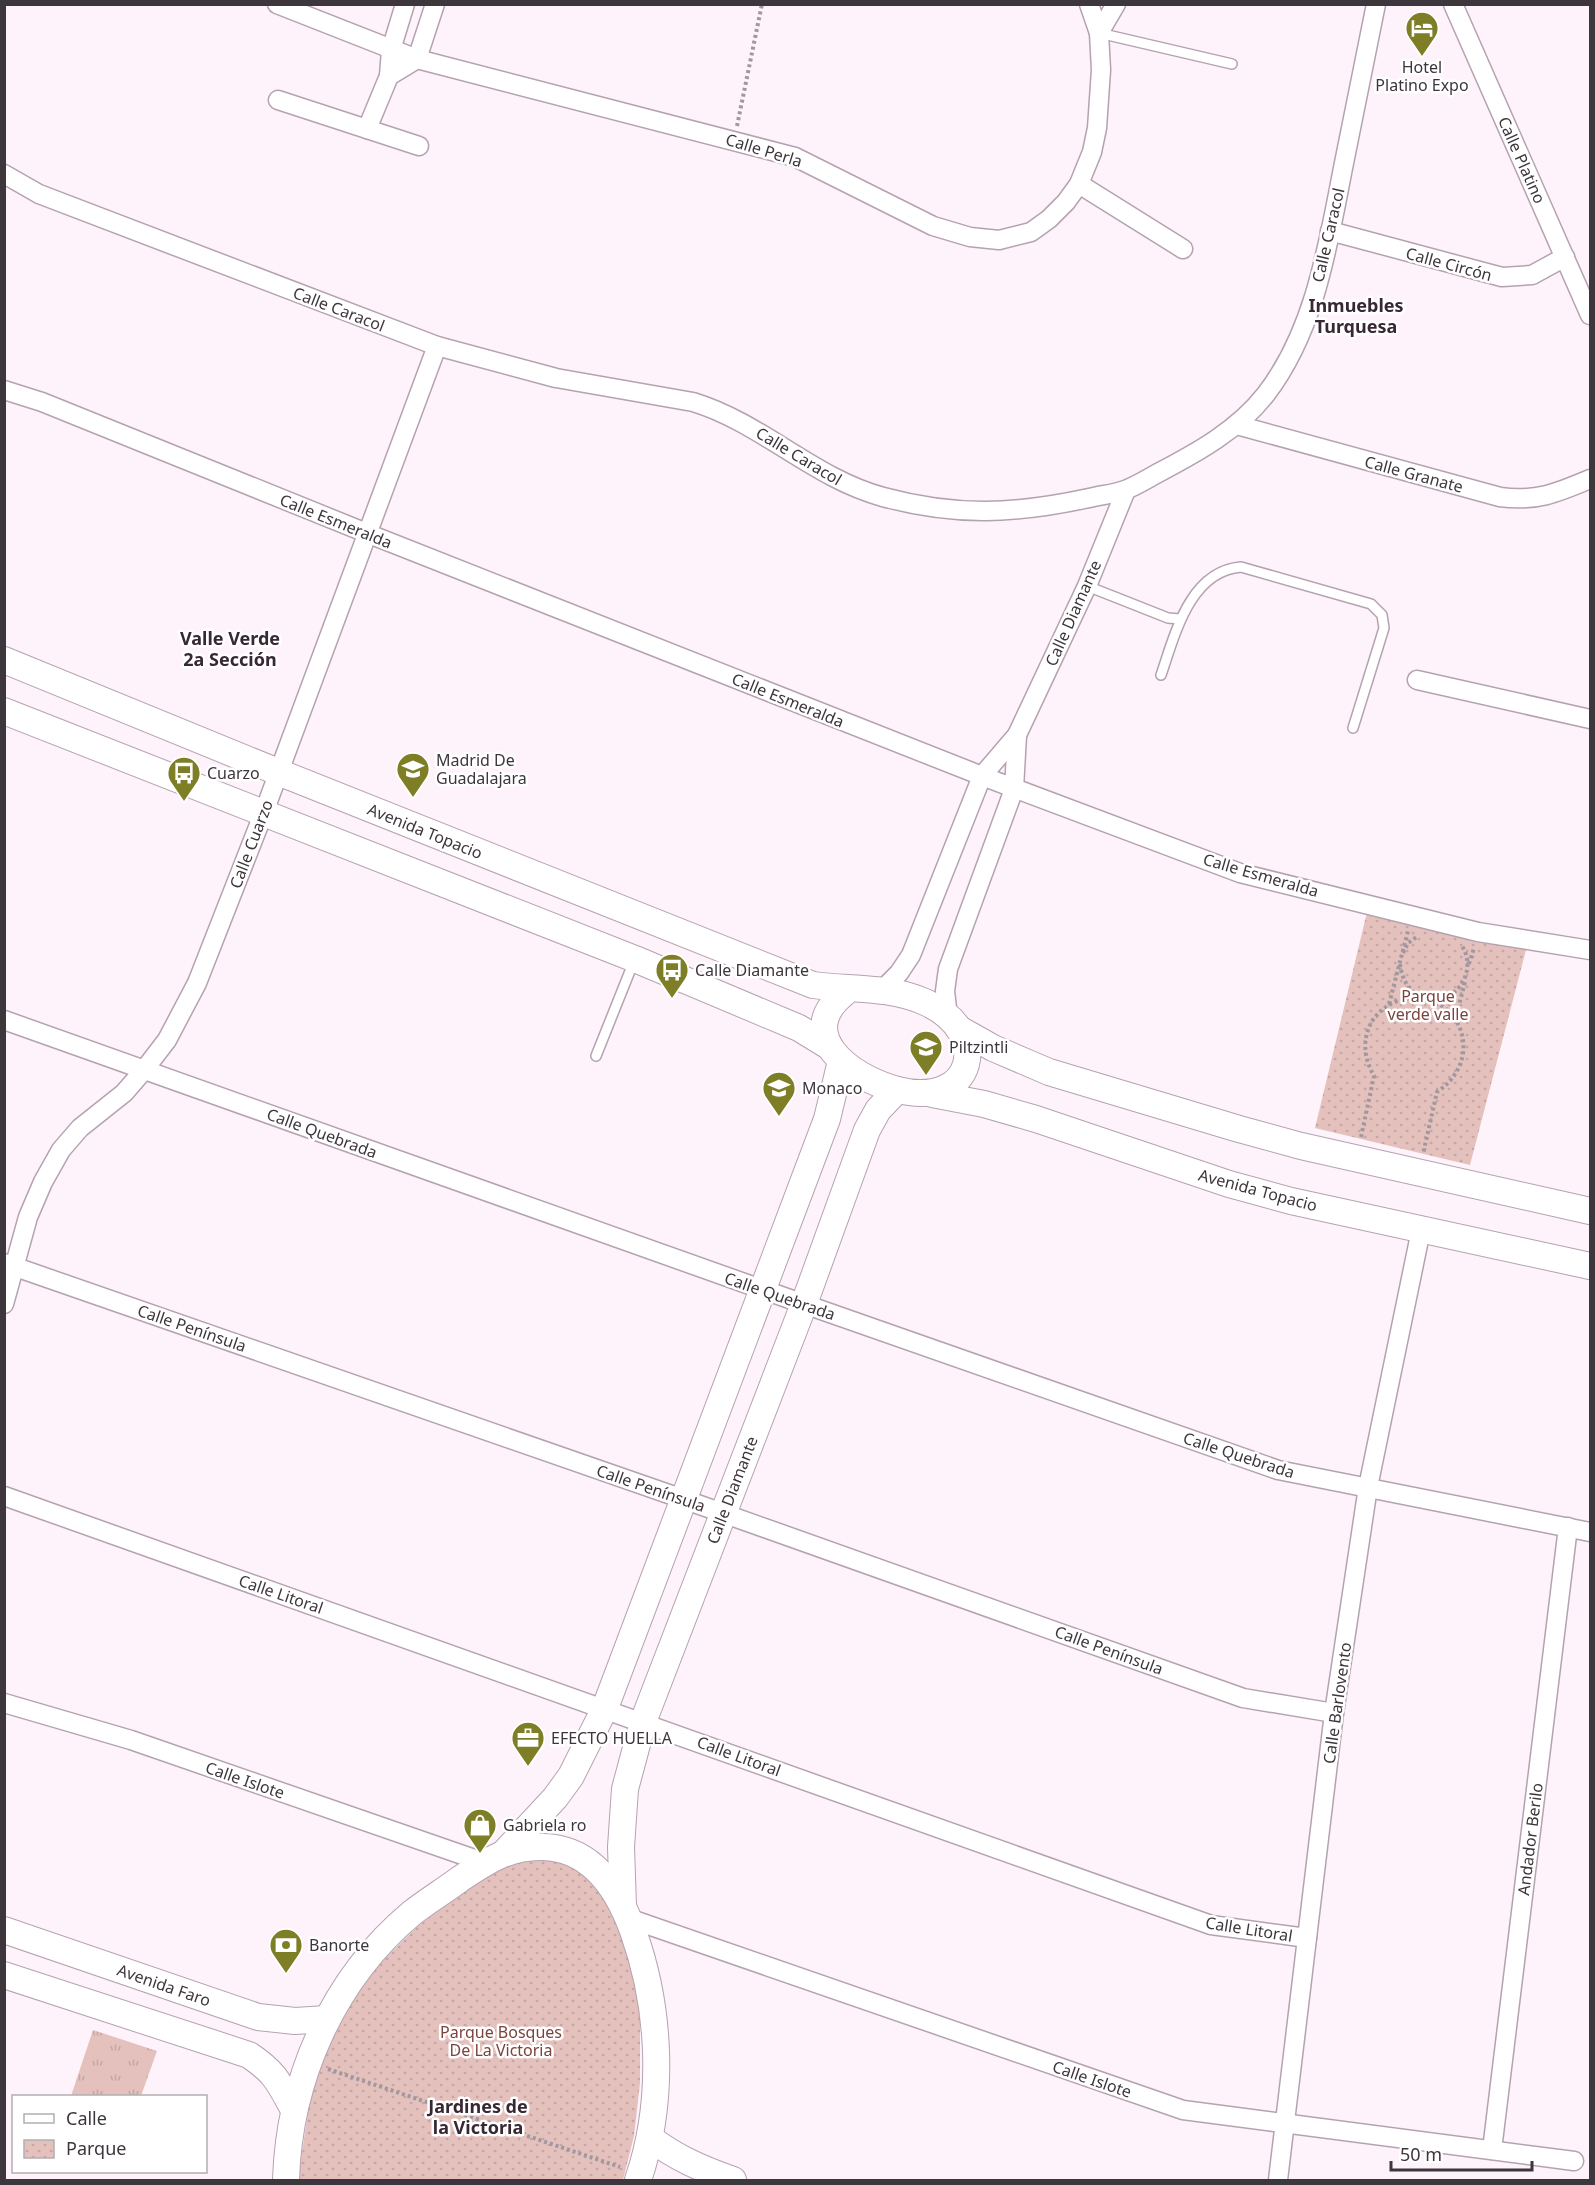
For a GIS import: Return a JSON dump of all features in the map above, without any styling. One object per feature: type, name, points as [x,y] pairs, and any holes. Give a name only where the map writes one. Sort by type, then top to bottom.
[{"type":"street","name":"Calle Perla","points":[[277,4],[417,59],[795,157],[933,226],[970,237],[999,240],[1031,232],[1061,208],[1079,184],[1092,152],[1097,128],[1101,70],[1099,33],[1089,4]]},
{"type":"street","points":[[367,129],[389,76],[391,50],[405,4]]},
{"type":"street","points":[[389,76],[417,59],[435,4]]},
{"type":"street","points":[[1099,33],[1116,4]]},
{"type":"street","name":"Calle Caracol","points":[[4,174],[39,194],[437,346],[556,378],[693,402],[714,408],[740,420],[821,472],[853,488],[919,506],[956,511],[1012,511],[1059,505],[1126,490],[1190,457],[1237,425],[1266,393],[1293,349],[1312,304],[1330,231],[1376,4]]},
{"type":"street","name":"Calle Platino","points":[[1453,4],[1590,315]]},
{"type":"street","points":[[278,100],[419,146]]},
{"type":"street","points":[[1079,184],[1184,249]]},
{"type":"street","name":"Calle Circón","points":[[1330,231],[1502,278],[1532,275],[1565,257]]},
{"type":"street","name":"Calle Cuarzo","points":[[4,1304],[10,1265],[43,1182],[61,1150],[80,1128],[124,1093],[144,1070],[167,1040],[197,983],[369,534],[437,346]]},
{"type":"street","name":"Calle Esmeralda","points":[[4,390],[42,402],[1014,789],[1240,873],[1478,932],[1590,950]]},
{"type":"street","name":"Calle Granate","points":[[1237,425],[1500,497],[1539,498],[1590,479]]},
{"type":"street","name":"Calle Diamante","points":[[882,990],[900,973],[910,955],[982,776],[1017,735],[1087,586],[1126,490]]},
{"type":"street","name":"Avenida Topacio","points":[[4,660],[813,985],[848,990]]},
{"type":"street","points":[[1417,680],[1589,718]]},
{"type":"street","points":[[4,711],[635,959],[799,1028],[873,1082],[897,1090],[932,1094],[956,1082],[963,1073],[967,1050],[966,1040],[954,1023]]},
{"type":"street","name":"Calle Diamante","points":[[954,1023],[945,991],[948,969],[1014,789],[1017,735]]},
{"type":"street","points":[[286,2181],[288,2145],[294,2110],[308,2062],[339,1996],[385,1940],[411,1915],[494,1858],[555,1798],[571,1776],[605,1708],[827,1119],[836,1054],[824,1028],[826,1012],[834,1000],[848,990],[882,990],[926,1002],[993,1048],[1049,1072],[1239,1129],[1590,1211]]},
{"type":"street","name":"Calle Quebrada","points":[[4,1020],[1278,1470],[1590,1532]]},
{"type":"street","name":"Calle Diamante","points":[[626,1912],[621,1847],[625,1789],[644,1722],[804,1304],[867,1130],[878,1110],[897,1090]]},
{"type":"street","name":"Avenida Topacio","points":[[932,1094],[984,1104],[1035,1119],[1229,1185],[1291,1201],[1590,1266]]},
{"type":"street","name":"Calle Barlovento","points":[[1278,2181],[1334,1713],[1368,1487],[1421,1230]]},
{"type":"street","name":"Calle Península","points":[[10,1265],[723,1513],[1243,1698],[1334,1713]]},
{"type":"street","name":"Calle Litoral","points":[[4,1496],[1211,1925],[1307,1938]]},
{"type":"street","name":"Andador Berilo","points":[[1492,2150],[1568,1527]]},
{"type":"street","name":"Calle Islote","points":[[4,1704],[131,1740],[494,1858]]},
{"type":"street","points":[[494,1858],[543,1846],[579,1855],[606,1880],[626,1912],[643,1959],[652,2011],[655,2067],[650,2138],[639,2177]]},
{"type":"street","name":"Calle Islote","points":[[626,1912],[1183,2110],[1574,2161]]},
{"type":"street","name":"Avenida Faro","points":[[4,1930],[258,2017],[296,2021],[327,2019]]},
{"type":"street","points":[[4,1975],[249,2055],[268,2067],[294,2110]]},
{"type":"street","points":[[650,2138],[669,2153],[694,2166],[733,2181]]},
{"type":"lane","points":[[1099,33],[1232,64]]},
{"type":"lane","points":[[1161,675],[1180,619],[1194,595],[1222,571],[1241,567],[1371,604],[1382,615],[1384,628],[1353,728]]},
{"type":"lane","points":[[1087,586],[1168,618],[1180,619]]},
{"type":"lane","points":[[596,1056],[635,959]]},
{"type":"path","points":[[734,141],[762,4]]},
{"type":"path","points":[[1389,1004],[1412,916]]},
{"type":"path","points":[[1402,953],[1408,943],[1428,932]]},
{"type":"path","points":[[1455,1020],[1478,932]]},
{"type":"path","points":[[1356,1158],[1374,1076],[1368,1065],[1364,1049],[1367,1033],[1374,1018],[1389,1004],[1401,999],[1447,997],[1462,985],[1468,961],[1458,942]]},
{"type":"path","points":[[1400,964],[1406,985],[1415,993],[1447,1010],[1455,1020],[1463,1038],[1463,1055],[1459,1070],[1450,1083],[1437,1092],[1419,1172]]},
{"type":"path","points":[[308,2062],[639,2177]]},
{"type":"green space","name":"Parque verde valle","points":[[1369,904],[1527,946],[1470,1165],[1315,1128]]},
{"type":"green space","name":"Parque Bosques De La Victoria","points":[[544,1857],[574,1866],[598,1883],[632,1957],[640,2016],[640,2083],[634,2136],[623,2180],[298,2180],[311,2091],[341,2019],[373,1970],[416,1928],[460,1892],[511,1863]]},
{"type":"green space","points":[[93,2030],[157,2051],[141,2095],[71,2095]]},
{"type":"place","name":"Hotel Platino Expo","points":[[1422,57]]},
{"type":"place","name":"Madrid De Guadalajara","points":[[413,798]]},
{"type":"place","name":"Cuarzo","points":[[184,802]]},
{"type":"place","name":"Calle Diamante","points":[[672,999]]},
{"type":"place","name":"Piltzintli","points":[[926,1076]]},
{"type":"place","name":"Monaco","points":[[779,1117]]},
{"type":"place","name":"EFECTO HUELLA","points":[[528,1767]]},
{"type":"place","name":"Gabriela ro","points":[[480,1854]]},
{"type":"place","name":"Banorte","points":[[286,1974]]},
{"type":"district","name":"Inmuebles Turquesa","points":[[1356,316]]},
{"type":"district","name":"Valle Verde 2a Sección","points":[[230,649]]},
{"type":"district","name":"Jardines de la Victoria","points":[[478,2117]]}]
